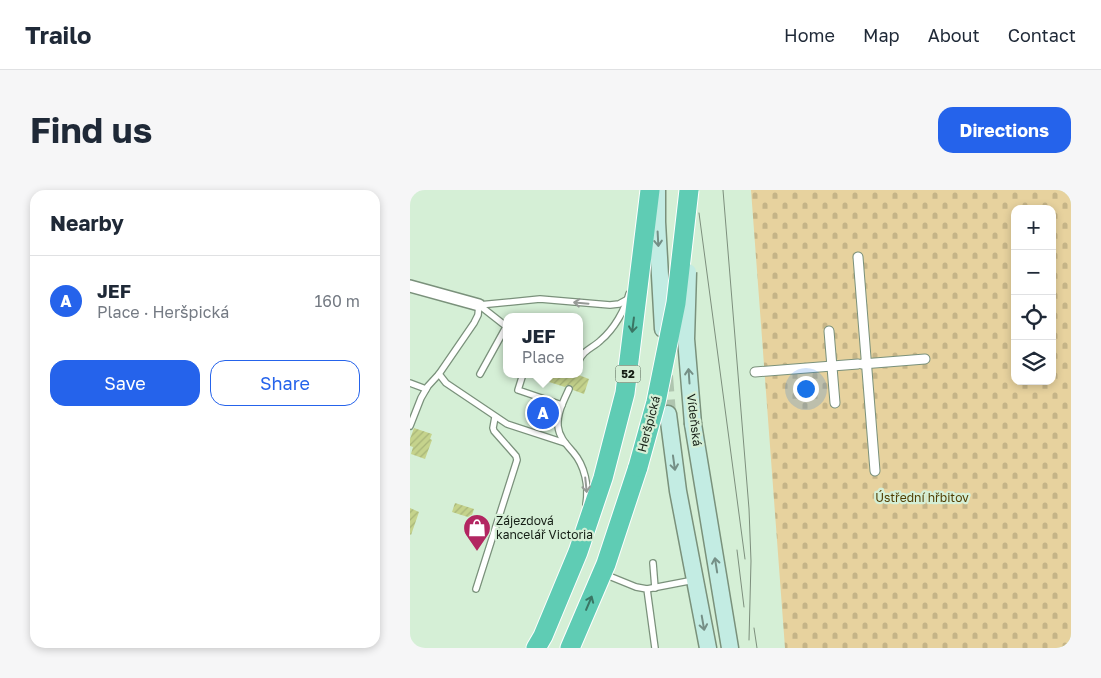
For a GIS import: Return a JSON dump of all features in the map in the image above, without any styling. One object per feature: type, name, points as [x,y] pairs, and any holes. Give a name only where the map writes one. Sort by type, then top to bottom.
[{"type":"highway","name":"52","points":[[536,648],[543,636],[578,552],[603,478],[625,393],[650,190]]},
{"type":"highway","name":"Heršpická","points":[[570,648],[602,574],[638,466],[656,402],[676,304],[690,190]]},
{"type":"main road","points":[[657,190],[663,329]]},
{"type":"main road","name":"Vídeňská","points":[[690,190],[692,216],[686,297],[686,339],[693,424],[730,648]]},
{"type":"main road","name":"Vídeňská","points":[[668,414],[678,491],[708,648]]},
{"type":"street","points":[[858,257],[862,364],[875,471]]},
{"type":"street","points":[[410,286],[479,305]]},
{"type":"street","points":[[829,331],[835,403]]},
{"type":"street","points":[[755,372],[925,359]]},
{"type":"lane","points":[[639,230],[648,209]]},
{"type":"lane","points":[[583,352],[600,342],[610,332],[628,299],[630,290]]},
{"type":"lane","points":[[479,305],[540,300],[610,305],[619,304],[628,299]]},
{"type":"lane","points":[[479,305],[503,324]]},
{"type":"lane","points":[[410,426],[420,398],[474,323],[478,315],[479,305]]},
{"type":"lane","points":[[480,374],[503,334]]},
{"type":"lane","points":[[439,374],[446,382],[495,417],[520,429],[565,443]]},
{"type":"lane","points":[[522,378],[518,390],[562,405]]},
{"type":"lane","points":[[410,383],[426,389]]},
{"type":"lane","points":[[570,389],[562,405],[558,427],[565,443],[579,461],[585,476],[587,492],[583,514]]},
{"type":"lane","points":[[476,590],[517,460],[516,456],[494,431],[495,417]]},
{"type":"lane","points":[[578,552],[579,526]]},
{"type":"lane","points":[[653,563],[655,588]]},
{"type":"lane","points":[[602,574],[636,587],[647,589],[696,580]]},
{"type":"lane","points":[[647,589],[655,648]]},
{"type":"green space","name":"Ústřední hřbitov","points":[[751,190],[1071,190],[1071,648],[785,648]]},
{"type":"building","points":[[583,377],[589,379],[584,394],[573,390],[573,387],[570,385],[565,387],[536,378]]},
{"type":"building","points":[[537,404],[554,411],[550,422],[532,414]]},
{"type":"building","points":[[414,428],[432,434],[430,439],[432,440],[425,459],[411,454],[413,447],[410,446],[410,439]]},
{"type":"building","points":[[455,503],[474,509],[471,518],[452,512]]},
{"type":"building","points":[[410,508],[419,512],[411,535],[410,534]]},
{"type":"tunnel","points":[[665,376],[668,414]]},
{"type":"tram line","points":[[723,190],[749,509],[751,561],[749,640]]},
{"type":"tram line","points":[[699,213],[745,559]]},
{"type":"tram line","points":[[737,550],[744,607]]},
{"type":"tram line","points":[[754,628],[757,648]]},
{"type":"place","name":"JEF","points":[[543,413]]},
{"type":"place","name":"Zájezdová kancelář Victoria","points":[[477,552]]}]
